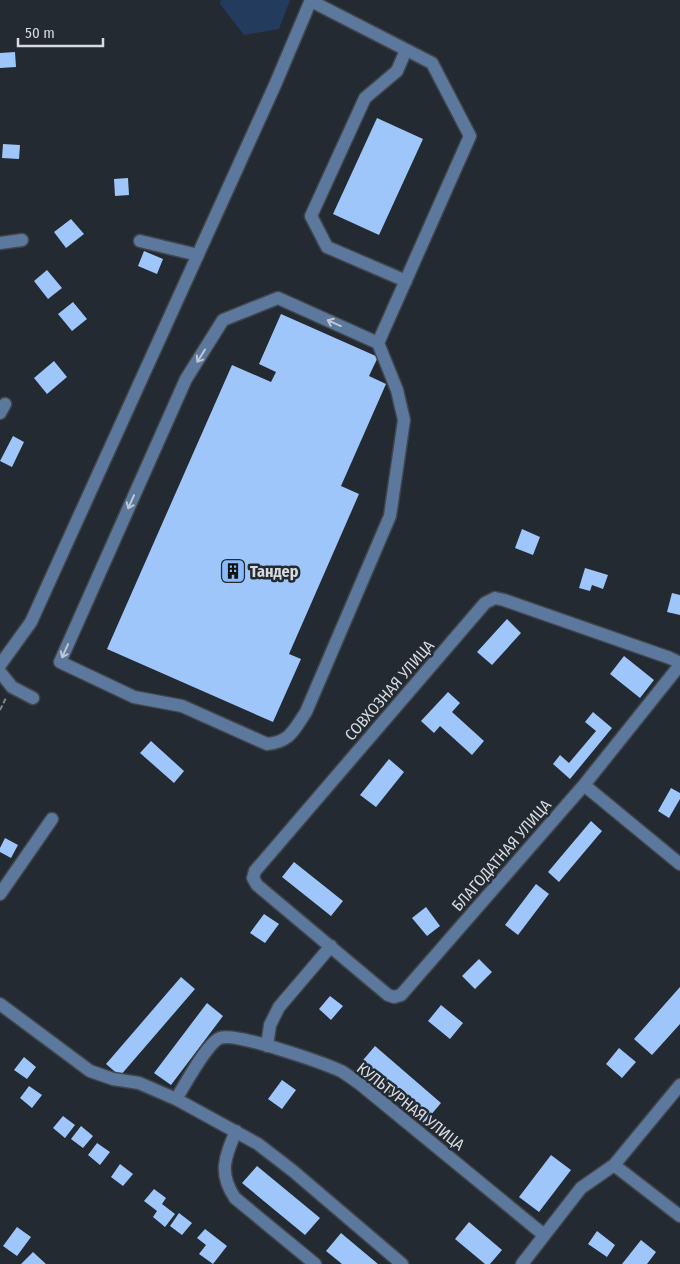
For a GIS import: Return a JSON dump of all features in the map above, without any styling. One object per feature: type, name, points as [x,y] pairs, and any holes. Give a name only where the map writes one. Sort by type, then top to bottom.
[{"type":"street","points":[[0,665],[31,622],[275,85],[311,1],[432,63],[470,136],[378,343],[397,390],[404,420],[390,516],[306,712],[290,736],[278,743],[267,744],[182,706],[134,697],[60,662],[186,380],[223,320],[278,298],[378,343]]},
{"type":"street","points":[[406,50],[397,71],[365,98],[311,216],[327,247],[406,281]]},
{"type":"street","points":[[0,243],[22,240]]},
{"type":"street","points":[[140,241],[198,255]]},
{"type":"street","name":"СОВХОЗНАЯ УЛИЦА","points":[[331,946],[257,885],[253,878],[255,871],[485,603],[495,598],[504,600],[670,658],[680,664]]},
{"type":"street","name":"БЛАГОДАТНАЯ УЛИЦА","points":[[331,946],[388,995],[394,997],[401,995],[584,785],[680,664]]},
{"type":"street","points":[[0,672],[12,688],[33,698]]},
{"type":"street","points":[[584,785],[680,864]]},
{"type":"street","points":[[0,894],[52,820]]},
{"type":"street","points":[[267,1046],[270,1025],[278,1007],[331,946]]},
{"type":"street","points":[[0,1004],[90,1071],[113,1079],[139,1082],[176,1099],[258,1144],[293,1171],[402,1264]]},
{"type":"street","name":"КУЛЬТУРНАЯ УЛИЦА","points":[[176,1099],[211,1045],[221,1037],[234,1037],[267,1046],[341,1072],[360,1084],[544,1235]]},
{"type":"street","points":[[522,1264],[581,1188],[614,1165],[680,1085]]},
{"type":"street","points":[[236,1131],[227,1151],[224,1169],[226,1186],[235,1198],[315,1264]]},
{"type":"street","points":[[614,1165],[680,1216]]},
{"type":"path","points":[[0,710],[12,688]]},
{"type":"shaded area","points":[[221,0],[290,0],[279,29],[244,35],[220,4]]},
{"type":"building","points":[[15,52],[16,67],[0,68],[0,53]]},
{"type":"building","points":[[377,118],[423,139],[379,235],[333,214]]},
{"type":"building","points":[[3,144],[20,145],[19,159],[2,158]]},
{"type":"building","points":[[128,178],[129,195],[115,196],[114,179]]},
{"type":"building","points":[[71,219],[84,234],[66,248],[54,232]]},
{"type":"building","points":[[144,251],[163,259],[157,274],[138,266]]},
{"type":"building","points":[[47,270],[62,288],[48,299],[34,281]]},
{"type":"building","points":[[73,302],[87,319],[72,331],[58,314]]},
{"type":"building","name":"Тандер","points":[[281,314],[378,357],[369,376],[386,384],[341,486],[359,494],[289,654],[301,659],[273,722],[107,649],[232,365],[271,382],[276,372],[259,364]]},
{"type":"building","points":[[54,361],[67,377],[47,394],[34,378]]},
{"type":"building","points":[[13,436],[24,442],[12,467],[0,461]]},
{"type":"building","points":[[522,529],[540,537],[533,555],[515,548]]},
{"type":"building","points":[[585,568],[608,575],[603,589],[592,585],[590,591],[579,588]]},
{"type":"building","points":[[672,593],[680,595],[680,615],[667,612]]},
{"type":"building","points":[[507,619],[521,633],[492,665],[477,652]]},
{"type":"building","points":[[624,656],[654,680],[640,698],[610,674]]},
{"type":"building","points":[[448,692],[460,703],[452,712],[484,741],[472,755],[440,726],[434,733],[421,721]]},
{"type":"building","points":[[593,712],[612,728],[570,779],[553,764],[560,755],[569,763],[596,731],[585,722]]},
{"type":"building","points":[[151,741],[184,771],[174,783],[140,753]]},
{"type":"building","points":[[389,759],[404,772],[376,807],[360,795]]},
{"type":"building","points":[[671,788],[680,793],[680,799],[669,818],[658,811]]},
{"type":"building","points":[[591,821],[602,831],[559,882],[548,872]]},
{"type":"building","points":[[5,838],[18,845],[11,858],[0,852]]},
{"type":"building","points":[[294,862],[343,901],[331,916],[282,877]]},
{"type":"building","points":[[536,884],[549,894],[518,935],[505,925]]},
{"type":"building","points":[[426,907],[440,926],[427,936],[412,918]]},
{"type":"building","points":[[264,914],[279,924],[265,943],[250,933]]},
{"type":"building","points":[[479,959],[492,972],[475,989],[462,976]]},
{"type":"building","points":[[181,977],[195,989],[120,1076],[106,1064]]},
{"type":"building","points":[[680,987],[680,1024],[652,1055],[634,1039]]},
{"type":"building","points":[[330,996],[343,1006],[331,1020],[319,1009]]},
{"type":"building","points":[[207,1003],[223,1016],[171,1085],[154,1073]]},
{"type":"building","points":[[441,1005],[463,1023],[450,1039],[428,1021]]},
{"type":"building","points":[[375,1046],[441,1103],[424,1123],[358,1066]]},
{"type":"building","points":[[619,1048],[636,1062],[622,1078],[606,1064]]},
{"type":"building","points":[[24,1057],[36,1067],[27,1079],[14,1070]]},
{"type":"building","points":[[282,1080],[296,1090],[282,1109],[268,1099]]},
{"type":"building","points":[[29,1086],[42,1095],[32,1108],[20,1098]]},
{"type":"building","points":[[63,1116],[75,1125],[65,1138],[53,1128]]},
{"type":"building","points":[[81,1126],[93,1136],[83,1148],[71,1139]]},
{"type":"building","points":[[97,1143],[110,1152],[100,1165],[88,1155]]},
{"type":"building","points":[[551,1155],[571,1170],[539,1212],[519,1197]]},
{"type":"building","points":[[120,1164],[133,1174],[123,1186],[111,1177]]},
{"type":"building","points":[[257,1166],[320,1218],[305,1235],[242,1183]]},
{"type":"building","points":[[154,1189],[166,1198],[162,1204],[175,1214],[165,1227],[153,1217],[157,1211],[144,1201]]},
{"type":"building","points":[[179,1213],[192,1223],[182,1235],[170,1226]]},
{"type":"building","points":[[469,1222],[502,1250],[490,1264],[485,1264],[455,1239]]},
{"type":"building","points":[[17,1227],[31,1237],[17,1256],[3,1246]]},
{"type":"building","points":[[205,1229],[227,1246],[213,1264],[199,1254],[206,1245],[197,1238]]},
{"type":"building","points":[[597,1231],[615,1245],[607,1257],[588,1244]]},
{"type":"building","points":[[341,1233],[378,1264],[342,1264],[326,1251]]},
{"type":"building","points":[[641,1240],[656,1252],[647,1264],[622,1264]]},
{"type":"building","points":[[33,1252],[46,1264],[21,1264]]},
{"type":"place","name":"Тандер","points":[[233,571]]}]
